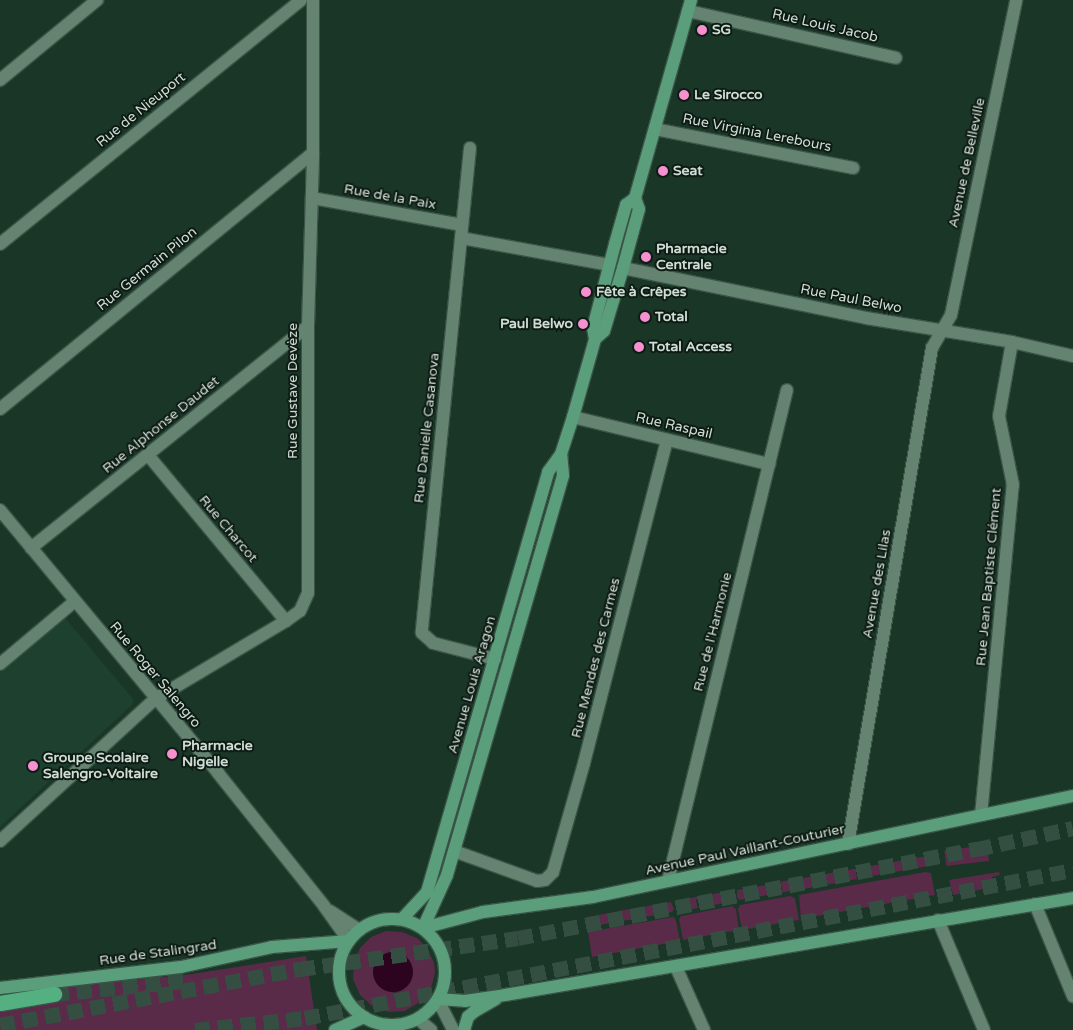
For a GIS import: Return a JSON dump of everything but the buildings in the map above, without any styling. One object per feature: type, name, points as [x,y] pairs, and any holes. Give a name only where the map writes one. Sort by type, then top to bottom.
[{"type":"highway","points":[[0,1003],[54,994]]},
{"type":"main road","name":"Avenue Louis Aragon","points":[[402,919],[427,892],[548,472],[561,454],[573,417],[595,339],[593,328],[609,265],[626,205],[635,198],[689,6]]},
{"type":"main road","name":"Avenue Louis Aragon","points":[[595,339],[604,331],[640,209],[635,198]]},
{"type":"main road","points":[[609,265],[623,268]]},
{"type":"main road","name":"Avenue Louis Aragon","points":[[423,928],[447,874],[454,851],[563,475],[561,454]]},
{"type":"main road","name":"Avenue Paul Vaillant-Couturier","points":[[423,928],[483,912],[593,897],[1073,796]]},
{"type":"main road","points":[[437,1001],[465,1001],[505,995],[1073,898]]},
{"type":"main road","points":[[336,1030],[370,1023],[398,1027],[418,1019],[437,1001],[445,980],[445,961],[437,942],[423,928],[402,919],[376,921],[359,930],[349,941],[341,959],[339,978],[350,1004],[370,1023]]},
{"type":"main road","name":"Rue de Stalingrad","points":[[0,988],[181,967],[272,946],[349,941]]},
{"type":"main road","points":[[464,1030],[468,1017],[474,1011],[505,995]]},
{"type":"street","points":[[0,80],[98,0]]},
{"type":"street","name":"Rue de Nieuport","points":[[0,244],[301,0]]},
{"type":"street","name":"Rue Gustave Devèze","points":[[0,841],[155,699],[286,622],[300,611],[308,593],[308,326],[313,153],[313,0]]},
{"type":"street","name":"Avenue de Belleville","points":[[942,331],[951,315],[1016,0]]},
{"type":"street","name":"Rue Louis Jacob","points":[[689,6],[896,58]]},
{"type":"street","name":"Rue Virginia Lerebours","points":[[655,129],[853,168]]},
{"type":"street","name":"Rue Danielle Casanova","points":[[470,148],[422,633],[433,643],[495,659]]},
{"type":"street","name":"Rue Germain Pilon","points":[[0,409],[313,153]]},
{"type":"street","name":"Rue de la Paix","points":[[312,198],[609,265]]},
{"type":"street","name":"Rue Paul Belwo","points":[[623,268],[866,318],[1012,342],[1073,356]]},
{"type":"street","name":"Rue Alphonse Daudet","points":[[32,548],[308,326]]},
{"type":"street","name":"Avenue des Lilas","points":[[848,844],[932,348],[942,331]]},
{"type":"street","name":"Rue Jean Baptiste Clément","points":[[981,815],[1013,485],[999,416],[1012,342]]},
{"type":"street","name":"Rue de l'Harmonie","points":[[668,881],[787,390]]},
{"type":"street","name":"Rue Raspail","points":[[573,417],[769,464]]},
{"type":"street","name":"Rue Mendes des Carmes","points":[[454,851],[537,881],[545,880],[553,872],[582,772],[667,440]]},
{"type":"street","name":"Rue Charcot","points":[[148,455],[286,622]]},
{"type":"street","name":"Rue Roger Salengro","points":[[0,510],[324,906],[349,941]]},
{"type":"street","points":[[0,664],[75,601]]},
{"type":"street","points":[[1035,904],[1073,996]]},
{"type":"street","name":"Rue Roger Salengro","points":[[324,906],[359,930]]},
{"type":"street","points":[[938,920],[984,1030]]},
{"type":"street","points":[[676,967],[704,1030]]},
{"type":"street","points":[[437,1001],[453,1030]]},
{"type":"street","points":[[418,1019],[431,1030]]},
{"type":"shaded area","name":"Groupe Scolaire Salengro-Voltaire","points":[[61,613],[133,699],[133,704],[0,827],[0,664]]},
{"type":"shaded area","points":[[987,845],[989,861],[946,866],[944,850]]},
{"type":"shaded area","points":[[927,856],[930,864],[928,866],[861,878],[859,871],[856,872],[857,879],[799,890],[796,888],[797,879]]},
{"type":"shaded area","points":[[925,872],[931,873],[935,895],[801,919],[799,895]]},
{"type":"shaded area","points":[[999,872],[1000,875],[992,877],[994,887],[953,895],[949,880]]},
{"type":"shaded area","points":[[789,880],[792,888],[791,891],[740,900],[737,898],[737,890],[777,883],[779,890],[782,890],[780,882]]},
{"type":"shaded area","points":[[730,891],[734,899],[732,902],[702,907],[700,899],[696,900],[698,908],[681,911],[678,909],[679,900]]},
{"type":"shaded area","points":[[790,896],[795,898],[799,920],[742,930],[738,909],[740,905]]},
{"type":"shaded area","points":[[671,902],[674,909],[672,912],[589,927],[586,925],[587,917],[615,912],[616,919],[619,919],[618,911]]},
{"type":"shaded area","points":[[732,906],[736,909],[739,930],[683,940],[679,919],[681,916]]},
{"type":"shaded area","points":[[673,917],[676,920],[680,941],[592,957],[588,932]]},
{"type":"shaded area","points":[[386,931],[402,932],[417,938],[428,949],[434,963],[435,972],[431,989],[420,1002],[405,1011],[388,1012],[372,1006],[360,995],[353,979],[354,963],[360,948],[371,937]],"holes":[[[388,952],[401,953],[411,982],[401,991],[394,993],[382,989]]]},
{"type":"shaded area","points":[[397,952],[404,955],[410,961],[413,972],[412,980],[404,989],[397,992],[389,992],[382,989],[374,980],[373,968],[376,961],[385,953]]},
{"type":"shaded area","points":[[306,956],[317,1030],[0,1030],[0,1011],[57,1001],[56,987],[192,974]]},
{"type":"tunnel","points":[[0,1025],[300,969],[518,938],[977,849],[1073,828]]},
{"type":"tunnel","points":[[195,1030],[305,1018],[1073,870]]},
{"type":"tunnel","points":[[54,994],[191,980]]},
{"type":"place","name":"SG","points":[[702,30]]},
{"type":"place","name":"Le Sirocco","points":[[684,95]]},
{"type":"place","name":"Seat","points":[[663,171]]},
{"type":"place","name":"Pharmacie Centrale","points":[[646,257]]},
{"type":"place","name":"Fête à Crêpes","points":[[586,292]]},
{"type":"place","name":"Total","points":[[645,317]]},
{"type":"place","name":"Paul Belwo","points":[[583,324]]},
{"type":"place","name":"Total Access","points":[[639,347]]},
{"type":"place","name":"Pharmacie Nigelle","points":[[172,754]]},
{"type":"place","name":"Groupe Scolaire Salengro-Voltaire","points":[[33,766]]}]
